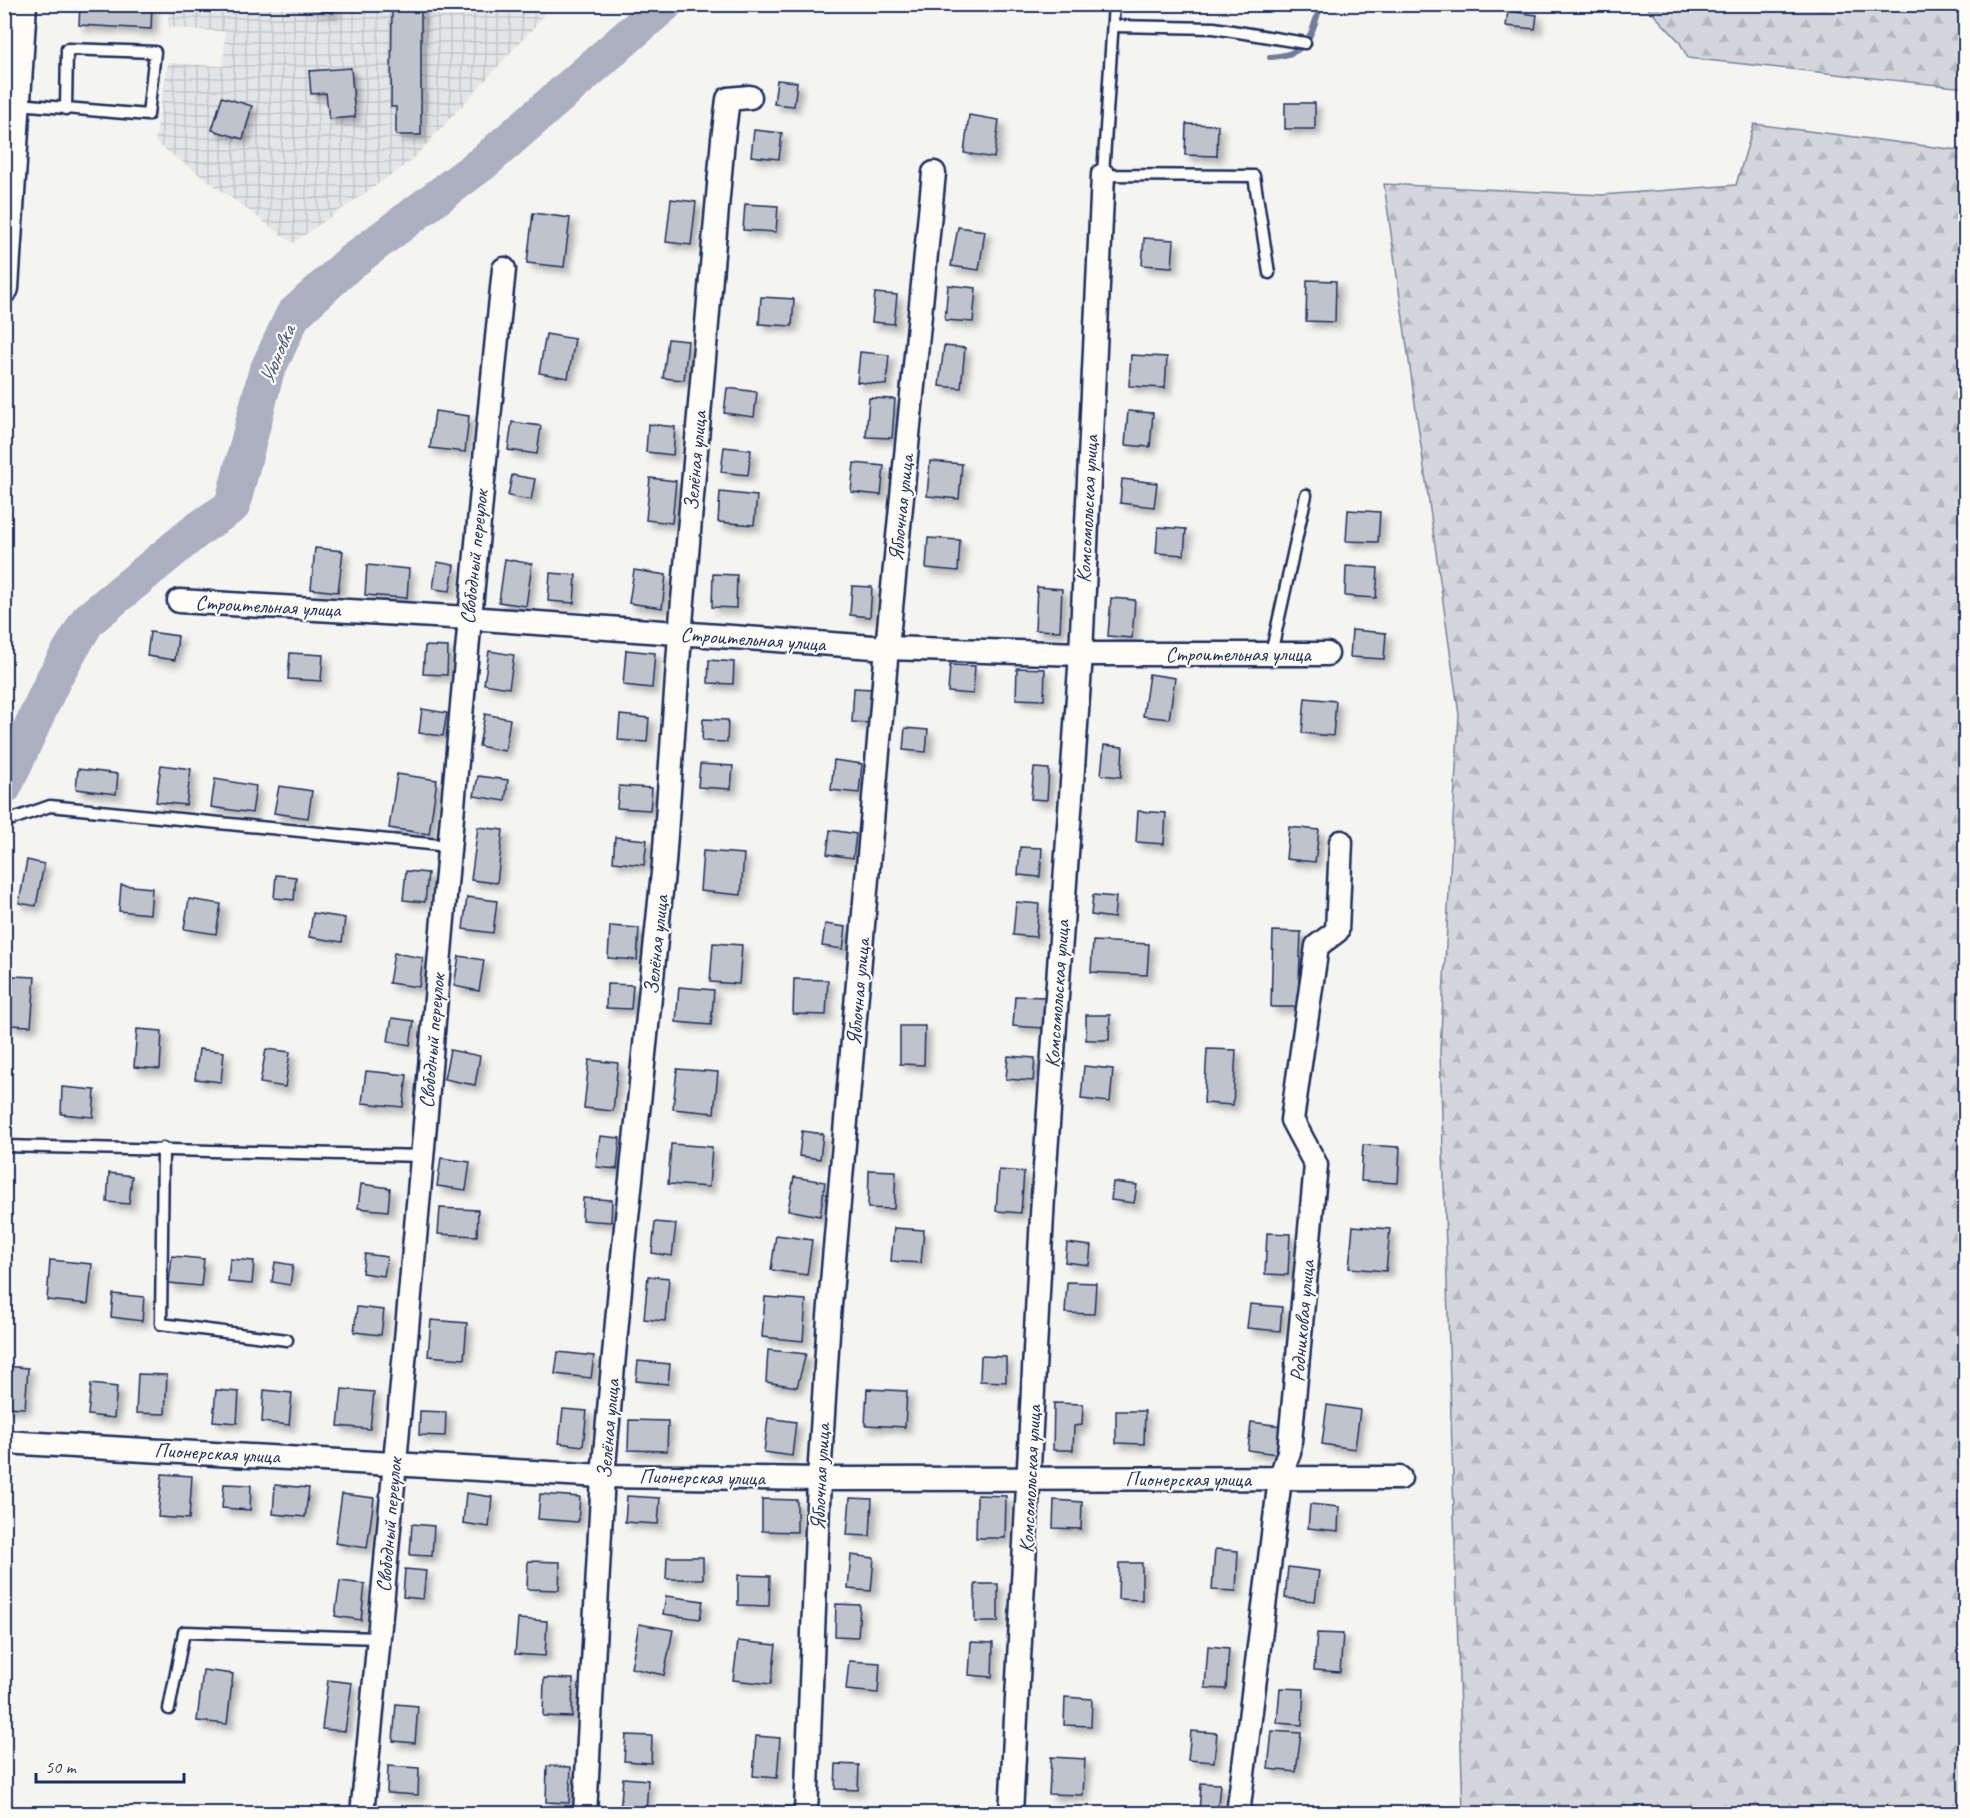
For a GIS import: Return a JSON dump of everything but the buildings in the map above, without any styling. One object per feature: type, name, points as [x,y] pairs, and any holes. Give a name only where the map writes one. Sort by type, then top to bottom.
[{"type":"street","points":[[4,288],[22,4]]},
{"type":"street","name":"Зелёная улица","points":[[585,1814],[603,1476],[623,1256],[664,862],[680,635],[728,99],[750,97]]},
{"type":"street","name":"Яблочная улица","points":[[806,1814],[819,1479],[829,1317],[887,648],[934,173]]},
{"type":"street","name":"Комсомольская улица","points":[[1011,1814],[1043,1196],[1081,654],[1104,174]]},
{"type":"street","name":"Свободный переулок","points":[[362,1814],[423,1155],[468,618],[504,268]]},
{"type":"street","name":"Строительная улица","points":[[179,601],[468,618],[680,635],[887,648],[1081,654],[1327,654]]},
{"type":"street","name":"Родниковая улица","points":[[1238,1814],[1280,1479],[1289,1452],[1316,1165],[1292,1120],[1317,946],[1337,931],[1341,842]]},
{"type":"street","name":"Пионерская улица","points":[[4,1442],[395,1462],[603,1476],[819,1479],[1400,1478]]},
{"type":"lane","points":[[1114,4],[1104,174],[1254,176],[1269,273]]},
{"type":"lane","points":[[1114,26],[1214,28],[1305,44]]},
{"type":"lane","points":[[16,104],[66,109],[148,116],[155,52],[68,49],[66,109]]},
{"type":"lane","points":[[1271,654],[1306,495]]},
{"type":"lane","points":[[4,822],[50,806],[448,846]]},
{"type":"lane","points":[[4,1146],[423,1155]]},
{"type":"lane","points":[[163,1148],[161,1324],[287,1340]]},
{"type":"lane","points":[[169,1709],[184,1632],[379,1638]]},
{"type":"shaded area","points":[[169,5],[551,5],[536,25],[411,161],[293,243],[155,142],[168,63],[223,66],[225,32],[168,27]]},
{"type":"green space","points":[[1645,5],[1965,5],[1965,88],[1688,58],[1679,41]]},
{"type":"green space","points":[[1754,124],[1965,151],[1965,1813],[1463,1813],[1440,1050],[1459,715],[1384,184],[1602,195],[1736,185]]},
{"type":"waterway","name":"Уюновка","points":[[4,787],[54,678],[88,620],[197,530],[232,506],[266,373],[293,315],[351,262],[484,162],[665,4]]},
{"type":"waterway","points":[[1270,57],[1292,53],[1306,42],[1321,4]]},
{"type":"waterway","points":[[1925,4],[1966,12]]}]
